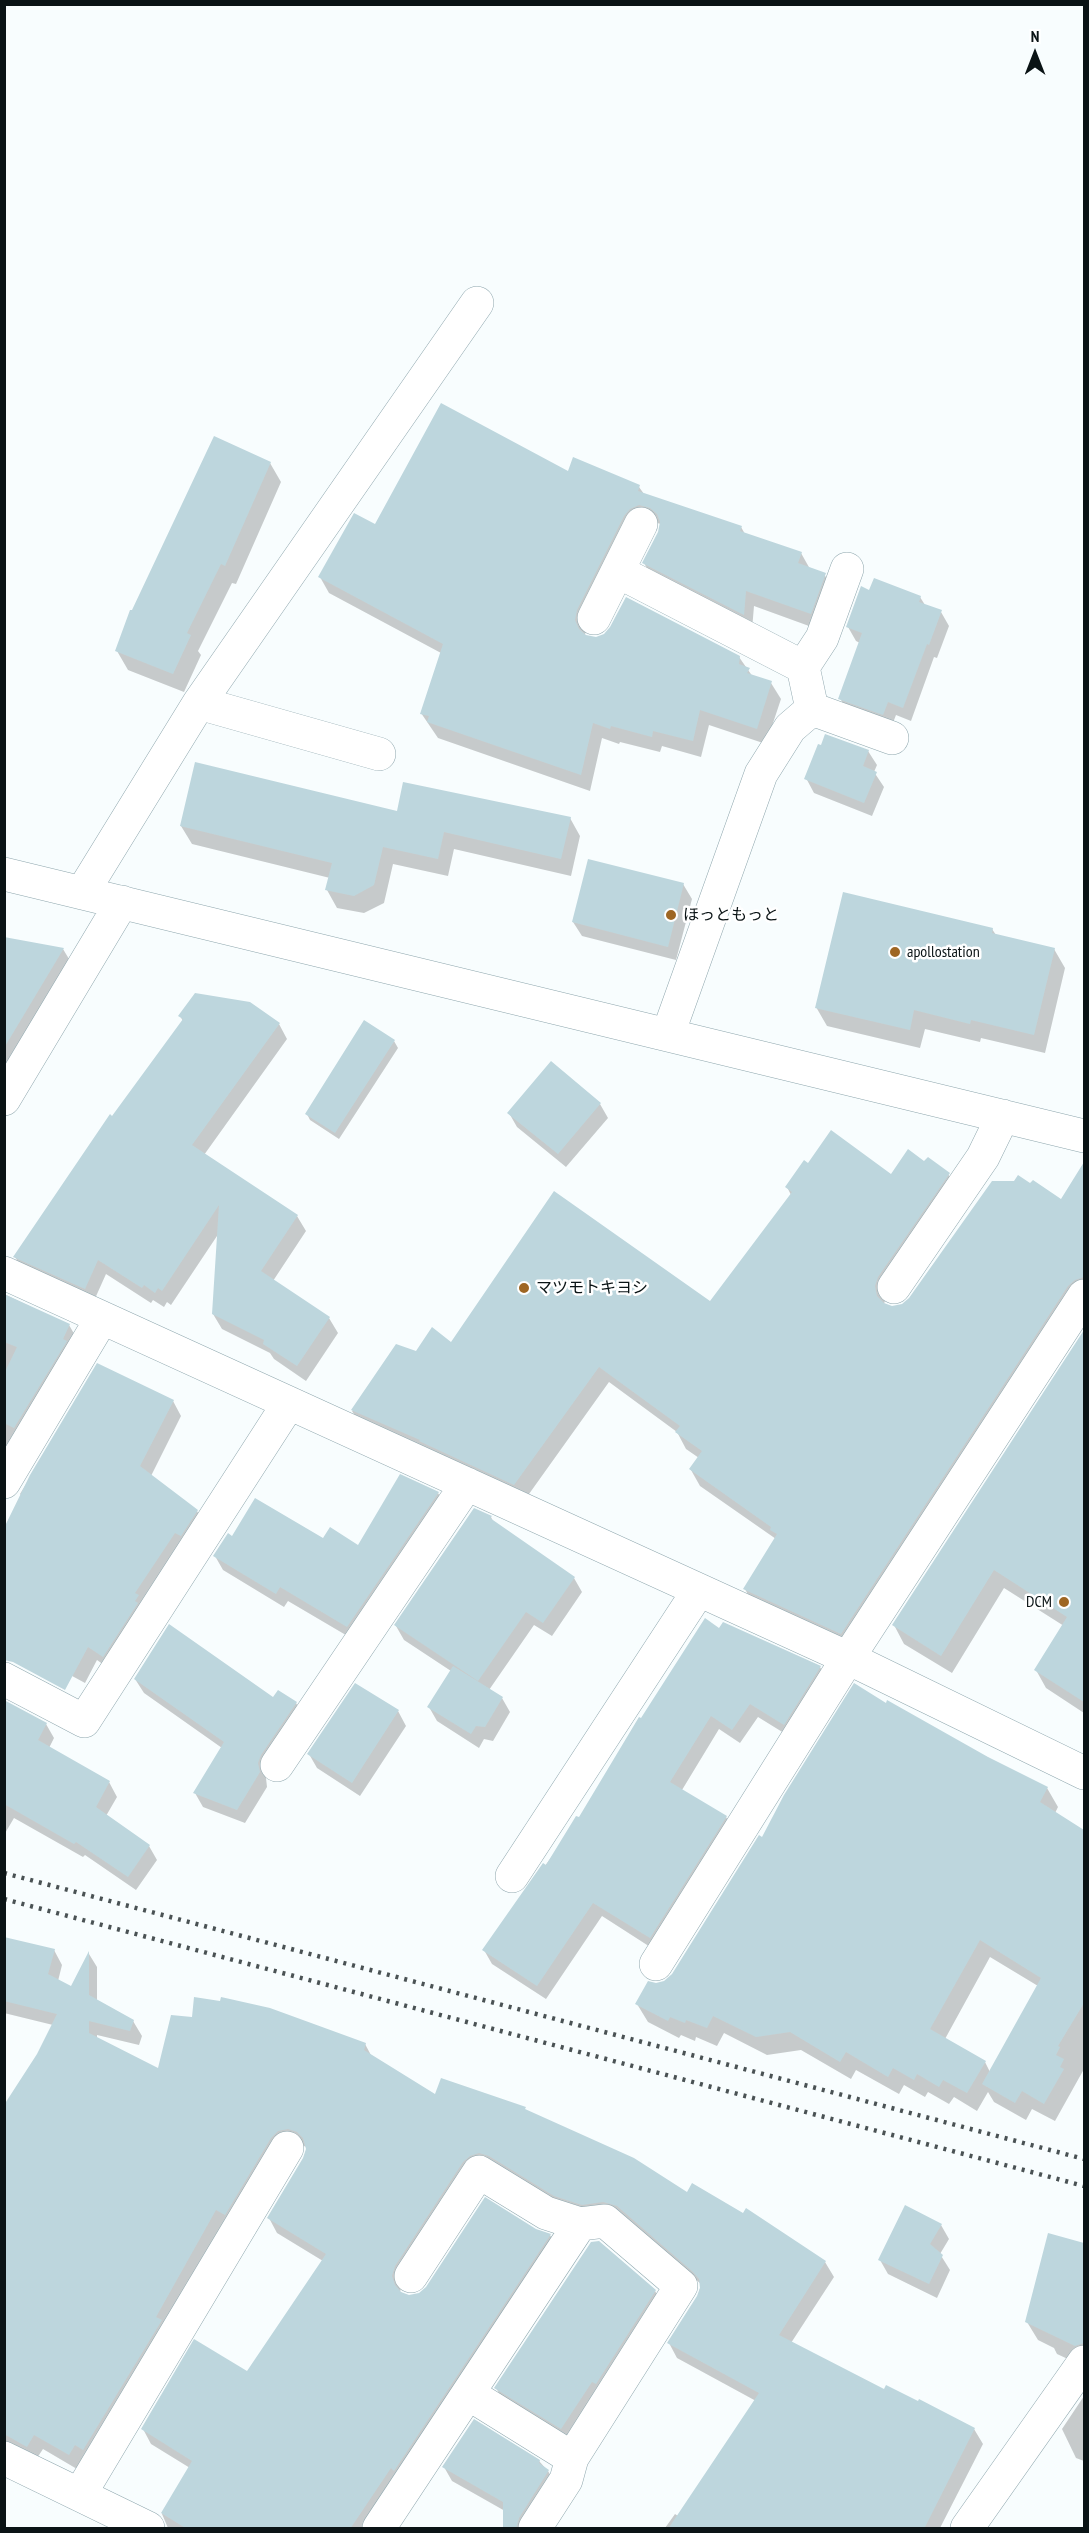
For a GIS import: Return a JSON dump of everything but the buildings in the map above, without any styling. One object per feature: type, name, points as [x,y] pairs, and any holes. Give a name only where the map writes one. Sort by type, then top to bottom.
[{"type":"street","points":[[82,893],[199,703],[477,303]]},
{"type":"street","points":[[594,618],[641,524]]},
{"type":"street","points":[[812,709],[803,668],[822,638],[847,569]]},
{"type":"street","points":[[619,572],[803,668]]},
{"type":"street","points":[[199,703],[379,754]]},
{"type":"street","points":[[812,709],[892,738]]},
{"type":"street","points":[[668,1034],[760,774],[790,728],[812,709]]},
{"type":"street","points":[[4,874],[1084,1136]]},
{"type":"street","points":[[4,1099],[122,902]]},
{"type":"street","points":[[894,1287],[983,1157],[1003,1116]]},
{"type":"street","points":[[4,1273],[848,1658],[1084,1773]]},
{"type":"street","points":[[656,1964],[848,1658],[1084,1296]]},
{"type":"street","points":[[4,1482],[102,1318]]},
{"type":"street","points":[[4,1679],[84,1721],[289,1403]]},
{"type":"street","points":[[277,1765],[467,1484]]},
{"type":"street","points":[[512,1876],[699,1590]]},
{"type":"street","points":[[80,2494],[288,2148]]},
{"type":"street","points":[[411,2276],[479,2172],[546,2213],[580,2224],[605,2222],[681,2286],[572,2458],[566,2480],[535,2529]]},
{"type":"street","points":[[379,2529],[580,2224]]},
{"type":"street","points":[[967,2529],[1084,2362]]},
{"type":"street","points":[[469,2394],[572,2458]]},
{"type":"street","points":[[4,2458],[148,2529]]},
{"type":"railway","points":[[4,1873],[1084,2159]]},
{"type":"railway","points":[[4,1899],[1084,2186]]},
{"type":"place","name":"ほっともっと","points":[[671,915]]},
{"type":"place","name":"apollostation","points":[[895,952]]},
{"type":"place","name":"マツモトキヨシ","points":[[524,1288]]},
{"type":"place","name":"DCM","points":[[1064,1602]]}]
